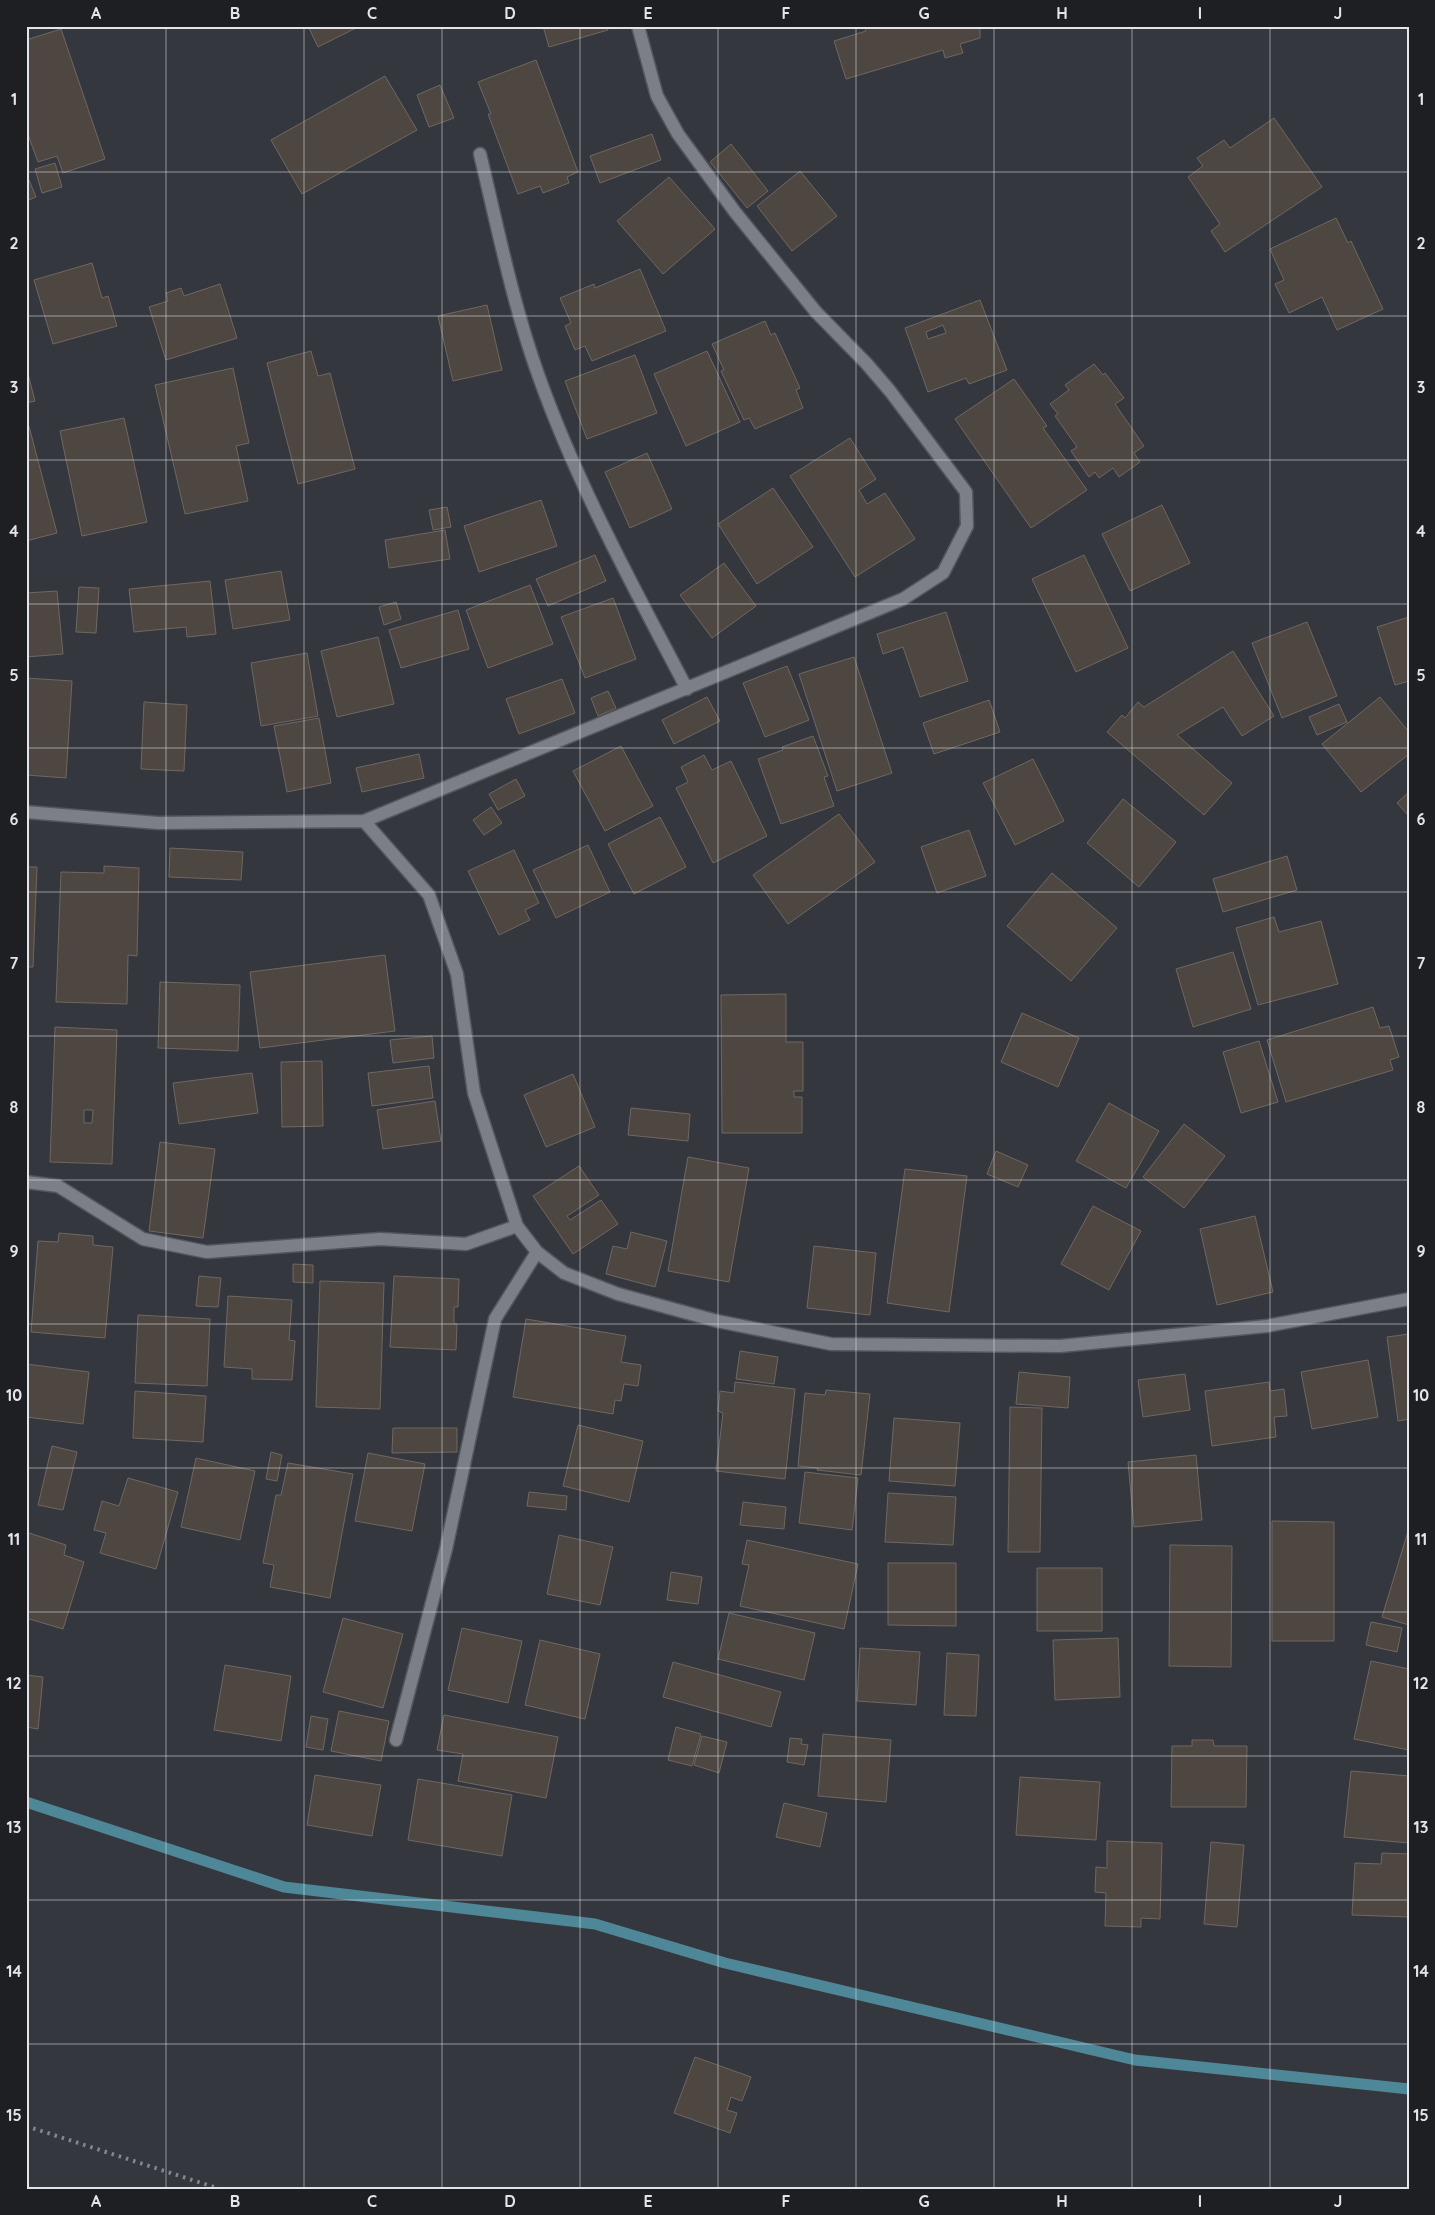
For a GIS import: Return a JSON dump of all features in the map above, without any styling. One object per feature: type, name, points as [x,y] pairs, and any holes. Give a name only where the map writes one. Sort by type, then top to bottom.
[{"type":"street","points":[[26,812],[158,822],[364,821],[903,600],[943,572],[967,526],[966,492],[884,384],[816,312],[735,212],[678,134],[657,96],[638,26]]},
{"type":"street","points":[[480,154],[515,304],[539,378],[566,446],[610,544],[687,689]]},
{"type":"street","points":[[364,821],[429,895],[457,974],[474,1093],[517,1226],[537,1252],[564,1273],[618,1294],[717,1322],[831,1344],[1060,1346],[1267,1326],[1409,1299]]},
{"type":"street","points":[[26,1182],[58,1186],[143,1239],[206,1252],[380,1239],[466,1244],[517,1226]]},
{"type":"street","points":[[396,1740],[446,1549],[496,1319],[537,1252]]},
{"type":"building","points":[[308,26],[360,26],[318,47]]},
{"type":"building","points":[[543,26],[606,26],[608,30],[549,47]]},
{"type":"building","points":[[864,26],[980,26],[980,38],[960,44],[963,53],[945,58],[943,50],[846,79],[834,41],[866,31]]},
{"type":"building","points":[[61,29],[105,159],[63,173],[57,156],[38,162],[26,129],[26,40]]},
{"type":"building","points":[[536,60],[578,172],[567,177],[569,183],[543,193],[540,186],[518,194],[478,82]]},
{"type":"building","points":[[385,76],[417,130],[302,194],[271,140]]},
{"type":"building","points":[[440,85],[454,118],[429,127],[417,95]]},
{"type":"building","points":[[1274,118],[1322,187],[1225,252],[1211,231],[1220,224],[1188,177],[1203,166],[1197,158],[1224,140],[1230,148]]},
{"type":"building","points":[[652,134],[661,160],[600,183],[590,156]]},
{"type":"building","points":[[731,144],[768,191],[747,208],[710,162]]},
{"type":"building","points":[[55,163],[62,187],[42,193],[35,169]]},
{"type":"building","points":[[800,171],[837,216],[792,251],[757,206]]},
{"type":"building","points":[[26,173],[36,197],[26,201]]},
{"type":"building","points":[[669,177],[715,229],[663,274],[617,221]]},
{"type":"building","points":[[1336,218],[1348,243],[1351,241],[1383,309],[1337,330],[1322,297],[1289,313],[1275,284],[1284,280],[1270,249]]},
{"type":"building","points":[[92,263],[102,298],[108,296],[117,326],[53,344],[34,280]]},
{"type":"building","points":[[640,269],[666,331],[592,361],[585,346],[575,350],[565,326],[571,323],[560,298],[594,284],[595,288]]},
{"type":"building","points":[[220,284],[237,338],[166,360],[149,307],[168,301],[166,293],[181,288],[184,296]]},
{"type":"building","points":[[980,300],[1007,370],[969,384],[966,378],[928,392],[905,328]],"holes":[[[943,325],[946,333],[928,339],[926,332]]]},
{"type":"building","points":[[487,305],[502,370],[453,381],[438,316]]},
{"type":"building","points":[[765,321],[771,335],[775,333],[800,388],[796,390],[803,408],[755,429],[749,418],[744,420],[721,371],[724,370],[712,344]]},
{"type":"building","points":[[311,351],[318,376],[330,373],[355,469],[298,484],[267,363]]},
{"type":"building","points":[[707,351],[740,422],[686,446],[654,374]]},
{"type":"building","points":[[635,355],[657,413],[587,439],[565,381]]},
{"type":"building","points":[[1094,364],[1103,375],[1105,373],[1124,398],[1115,404],[1144,446],[1134,453],[1140,462],[1119,477],[1113,468],[1099,478],[1095,472],[1089,477],[1071,451],[1077,447],[1055,416],[1058,414],[1050,404],[1069,390],[1065,385]]},
{"type":"building","points":[[26,366],[35,401],[26,403]]},
{"type":"building","points":[[233,368],[249,443],[236,446],[248,501],[185,514],[155,385]]},
{"type":"building","points":[[1014,379],[1047,426],[1043,428],[1087,490],[1031,528],[955,419]]},
{"type":"building","points":[[26,415],[57,533],[26,541]]},
{"type":"building","points":[[124,418],[147,522],[82,536],[60,431]]},
{"type":"building","points":[[850,438],[876,479],[859,490],[867,504],[885,493],[915,539],[855,577],[790,476]]},
{"type":"building","points":[[647,453],[672,509],[630,528],[605,472]]},
{"type":"building","points":[[773,488],[813,547],[757,584],[718,524]]},
{"type":"building","points":[[541,500],[557,546],[479,572],[464,526]]},
{"type":"building","points":[[1162,505],[1190,563],[1130,591],[1102,534]]},
{"type":"building","points":[[447,507],[451,527],[433,530],[429,510]]},
{"type":"building","points":[[445,530],[450,559],[389,568],[385,540]]},
{"type":"building","points":[[595,555],[606,581],[548,606],[536,579]]},
{"type":"building","points":[[1084,555],[1128,648],[1076,672],[1032,579]]},
{"type":"building","points":[[724,563],[756,606],[712,638],[680,595]]},
{"type":"building","points":[[281,571],[290,620],[233,629],[225,580]]},
{"type":"building","points":[[210,581],[216,634],[187,637],[186,627],[134,632],[129,589]]},
{"type":"building","points":[[530,585],[553,644],[488,668],[466,610]]},
{"type":"building","points":[[79,587],[99,588],[96,633],[76,632]]},
{"type":"building","points":[[57,591],[63,654],[26,657],[26,593]]},
{"type":"building","points":[[613,598],[636,659],[585,678],[561,617]]},
{"type":"building","points":[[396,602],[401,619],[384,625],[379,607]]},
{"type":"building","points":[[458,610],[469,649],[401,668],[389,630]]},
{"type":"building","points":[[946,612],[968,681],[920,697],[903,647],[883,654],[877,634]]},
{"type":"building","points":[[1409,617],[1409,681],[1395,685],[1377,627]]},
{"type":"building","points":[[1307,622],[1337,696],[1282,718],[1252,643]]},
{"type":"building","points":[[378,637],[394,704],[337,717],[321,651]]},
{"type":"building","points":[[1233,651],[1274,716],[1242,736],[1223,707],[1177,735],[1232,783],[1204,815],[1107,732],[1122,715],[1125,718],[1138,702],[1144,707]]},
{"type":"building","points":[[307,653],[318,716],[261,726],[251,663]]},
{"type":"building","points":[[854,657],[892,773],[837,791],[799,674]]},
{"type":"building","points":[[787,666],[809,720],[765,737],[743,683]]},
{"type":"building","points":[[26,678],[72,681],[66,778],[26,775]]},
{"type":"building","points":[[562,679],[575,713],[519,734],[506,699]]},
{"type":"building","points":[[608,691],[616,708],[598,716],[591,698]]},
{"type":"building","points":[[707,697],[720,721],[674,744],[662,720]]},
{"type":"building","points":[[1380,697],[1409,732],[1409,754],[1361,792],[1322,744]]},
{"type":"building","points":[[989,700],[1000,732],[934,754],[923,723]]},
{"type":"building","points":[[144,702],[187,705],[184,771],[141,769]]},
{"type":"building","points":[[1339,704],[1347,722],[1317,735],[1309,717]]},
{"type":"building","points":[[319,718],[331,783],[287,792],[274,726]]},
{"type":"building","points":[[813,736],[828,776],[824,777],[834,806],[781,824],[758,759],[783,750],[782,747]]},
{"type":"building","points":[[621,746],[653,806],[605,831],[573,771]]},
{"type":"building","points":[[419,754],[424,778],[362,792],[356,768]]},
{"type":"building","points":[[704,755],[712,770],[731,761],[767,836],[713,863],[676,788],[688,782],[681,767]]},
{"type":"building","points":[[1033,759],[1064,821],[1015,845],[983,783]]},
{"type":"building","points":[[516,779],[525,796],[498,810],[489,794]]},
{"type":"building","points":[[1409,792],[1409,816],[1397,803]]},
{"type":"building","points":[[1123,799],[1176,842],[1139,887],[1087,843]]},
{"type":"building","points":[[491,807],[502,823],[484,835],[473,820]]},
{"type":"building","points":[[839,814],[875,862],[788,924],[753,875]]},
{"type":"building","points":[[660,817],[686,867],[634,894],[608,844]]},
{"type":"building","points":[[969,830],[986,876],[937,893],[921,847]]},
{"type":"building","points":[[588,845],[610,892],[556,918],[533,870]]},
{"type":"building","points":[[170,848],[243,852],[241,880],[169,877]]},
{"type":"building","points":[[514,850],[539,903],[525,910],[530,920],[499,935],[468,871]]},
{"type":"building","points":[[1287,856],[1297,890],[1223,912],[1213,879]]},
{"type":"building","points":[[104,866],[139,868],[137,956],[128,955],[127,1004],[56,1002],[61,872],[104,873]]},
{"type":"building","points":[[26,867],[37,867],[33,967],[26,967]]},
{"type":"building","points":[[1052,873],[1117,928],[1071,981],[1007,926]]},
{"type":"building","points":[[1274,917],[1279,932],[1321,921],[1338,984],[1258,1005],[1236,928]]},
{"type":"building","points":[[1233,952],[1251,1009],[1193,1027],[1176,969]]},
{"type":"building","points":[[385,955],[395,1031],[260,1048],[250,972]]},
{"type":"building","points":[[160,982],[240,985],[238,1051],[158,1048]]},
{"type":"building","points":[[786,994],[786,1042],[803,1042],[803,1091],[794,1091],[794,1097],[802,1097],[802,1133],[722,1133],[721,995]]},
{"type":"building","points":[[1373,1007],[1380,1028],[1389,1026],[1399,1057],[1390,1060],[1393,1070],[1286,1102],[1267,1040]]},
{"type":"building","points":[[1022,1013],[1079,1038],[1058,1087],[1001,1062]]},
{"type":"building","points":[[55,1027],[117,1030],[112,1164],[50,1162]],"holes":[[[84,1110],[93,1110],[92,1123],[84,1123]]]},
{"type":"building","points":[[432,1036],[434,1058],[393,1063],[390,1040]]},
{"type":"building","points":[[1259,1041],[1278,1102],[1241,1113],[1223,1052]]},
{"type":"building","points":[[322,1061],[323,1126],[282,1127],[281,1062]]},
{"type":"building","points":[[429,1066],[433,1098],[372,1106],[368,1073]]},
{"type":"building","points":[[252,1073],[258,1113],[179,1124],[173,1083]]},
{"type":"building","points":[[573,1074],[595,1127],[546,1147],[524,1095]]},
{"type":"building","points":[[435,1101],[441,1141],[383,1149],[377,1110]]},
{"type":"building","points":[[1109,1103],[1159,1131],[1126,1188],[1076,1161]]},
{"type":"building","points":[[631,1108],[690,1114],[688,1141],[628,1135]]},
{"type":"building","points":[[1184,1124],[1225,1156],[1184,1208],[1143,1177]]},
{"type":"building","points":[[160,1142],[215,1149],[203,1238],[149,1231]]},
{"type":"building","points":[[996,1151],[1028,1165],[1018,1187],[987,1174]]},
{"type":"building","points":[[688,1157],[749,1168],[729,1282],[668,1271]]},
{"type":"building","points":[[579,1166],[599,1195],[567,1216],[570,1220],[601,1200],[618,1224],[573,1254],[533,1196]]},
{"type":"building","points":[[905,1169],[967,1176],[949,1312],[887,1303]]},
{"type":"building","points":[[1093,1206],[1141,1231],[1109,1290],[1061,1264]]},
{"type":"building","points":[[1255,1216],[1273,1292],[1217,1305],[1200,1229]]},
{"type":"building","points":[[631,1232],[667,1241],[655,1287],[606,1274],[613,1246],[627,1249]]},
{"type":"building","points":[[59,1233],[93,1236],[93,1245],[113,1247],[105,1338],[31,1332],[38,1241],[58,1242]]},
{"type":"building","points":[[814,1246],[876,1253],[870,1315],[807,1308]]},
{"type":"building","points":[[293,1264],[313,1265],[313,1283],[293,1282]]},
{"type":"building","points":[[199,1276],[221,1278],[218,1307],[196,1306]]},
{"type":"building","points":[[394,1276],[459,1279],[458,1307],[454,1307],[454,1324],[457,1324],[456,1350],[390,1347]]},
{"type":"building","points":[[320,1281],[384,1283],[380,1409],[316,1407]]},
{"type":"building","points":[[228,1296],[292,1300],[289,1340],[295,1341],[292,1380],[252,1379],[252,1369],[224,1367]]},
{"type":"building","points":[[138,1315],[210,1319],[207,1386],[135,1383]]},
{"type":"building","points":[[526,1319],[626,1336],[621,1362],[641,1365],[638,1386],[624,1384],[621,1401],[615,1400],[613,1414],[513,1397]]},
{"type":"building","points":[[1409,1334],[1409,1419],[1398,1421],[1387,1337]]},
{"type":"building","points":[[740,1351],[778,1357],[774,1384],[736,1379]]},
{"type":"building","points":[[1368,1360],[1378,1417],[1312,1429],[1301,1372]]},
{"type":"building","points":[[26,1364],[89,1372],[83,1424],[26,1417]]},
{"type":"building","points":[[1019,1372],[1070,1377],[1068,1408],[1016,1404]]},
{"type":"building","points":[[1185,1374],[1190,1410],[1143,1417],[1138,1380]]},
{"type":"building","points":[[735,1382],[795,1389],[785,1479],[716,1471],[723,1413],[718,1411],[720,1391],[734,1393]]},
{"type":"building","points":[[1269,1382],[1270,1391],[1284,1389],[1287,1416],[1274,1417],[1276,1437],[1212,1446],[1205,1391]]},
{"type":"building","points":[[826,1390],[870,1394],[861,1475],[798,1466],[805,1393],[825,1395]]},
{"type":"building","points":[[135,1391],[206,1396],[203,1442],[133,1438]]},
{"type":"building","points":[[1010,1407],[1042,1408],[1040,1552],[1008,1552]]},
{"type":"building","points":[[894,1418],[960,1423],[955,1486],[889,1481]]},
{"type":"building","points":[[578,1425],[643,1441],[629,1502],[563,1486]]},
{"type":"building","points":[[393,1428],[457,1428],[457,1452],[392,1453]]},
{"type":"building","points":[[52,1446],[77,1452],[63,1510],[38,1505]]},
{"type":"building","points":[[271,1452],[282,1455],[277,1481],[266,1479]]},
{"type":"building","points":[[368,1453],[425,1464],[412,1531],[355,1521]]},
{"type":"building","points":[[1196,1455],[1202,1520],[1134,1527],[1128,1462]]},
{"type":"building","points":[[196,1458],[255,1471],[240,1540],[181,1527]]},
{"type":"building","points":[[288,1463],[353,1474],[330,1598],[270,1587],[274,1565],[263,1563],[276,1495],[281,1495]]},
{"type":"building","points":[[805,1472],[858,1478],[852,1530],[799,1523]]},
{"type":"building","points":[[128,1478],[178,1492],[156,1569],[100,1553],[106,1533],[94,1530],[102,1501],[119,1506]]},
{"type":"building","points":[[529,1492],[567,1496],[566,1510],[527,1506]]},
{"type":"building","points":[[888,1493],[956,1497],[953,1545],[885,1542]]},
{"type":"building","points":[[743,1502],[786,1507],[784,1529],[740,1525]]},
{"type":"building","points":[[1272,1521],[1334,1522],[1334,1641],[1272,1641]]},
{"type":"building","points":[[1409,1528],[1409,1625],[1382,1617]]},
{"type":"building","points":[[26,1532],[66,1545],[64,1555],[84,1562],[63,1629],[26,1618]]},
{"type":"building","points":[[559,1535],[613,1547],[600,1605],[547,1594]]},
{"type":"building","points":[[747,1540],[858,1564],[844,1629],[740,1606],[749,1565],[742,1564]]},
{"type":"building","points":[[1170,1545],[1232,1546],[1231,1667],[1169,1666]]},
{"type":"building","points":[[888,1563],[956,1563],[956,1626],[888,1625]]},
{"type":"building","points":[[1037,1568],[1102,1568],[1102,1631],[1037,1631]]},
{"type":"building","points":[[671,1572],[702,1577],[698,1604],[667,1600]]},
{"type":"building","points":[[729,1613],[815,1633],[804,1680],[718,1659]]},
{"type":"building","points":[[343,1618],[403,1634],[383,1708],[323,1692]]},
{"type":"building","points":[[1371,1622],[1402,1628],[1397,1652],[1366,1645]]},
{"type":"building","points":[[462,1628],[522,1641],[508,1703],[448,1690]]},
{"type":"building","points":[[1118,1638],[1120,1697],[1055,1700],[1053,1640]]},
{"type":"building","points":[[540,1640],[600,1654],[585,1719],[525,1705]]},
{"type":"building","points":[[860,1648],[920,1652],[916,1705],[857,1701]]},
{"type":"building","points":[[947,1653],[979,1655],[976,1716],[944,1715]]},
{"type":"building","points":[[1371,1661],[1409,1669],[1409,1750],[1354,1739]]},
{"type":"building","points":[[673,1662],[781,1692],[771,1727],[663,1697]]},
{"type":"building","points":[[225,1665],[291,1676],[281,1741],[214,1730]]},
{"type":"building","points":[[26,1675],[43,1677],[38,1729],[26,1727]]},
{"type":"building","points":[[339,1711],[389,1721],[381,1761],[331,1751]]},
{"type":"building","points":[[444,1715],[558,1737],[546,1798],[458,1781],[463,1754],[437,1750]]},
{"type":"building","points":[[311,1716],[328,1719],[323,1750],[306,1747]]},
{"type":"building","points":[[676,1727],[701,1734],[692,1766],[668,1760]]},
{"type":"building","points":[[823,1734],[891,1740],[886,1802],[818,1796]]},
{"type":"building","points":[[702,1736],[727,1742],[719,1773],[694,1765]]},
{"type":"building","points":[[790,1738],[802,1739],[801,1744],[808,1745],[804,1765],[787,1762]]},
{"type":"building","points":[[1192,1740],[1213,1740],[1214,1746],[1247,1746],[1246,1807],[1171,1807],[1172,1746],[1192,1746]]},
{"type":"building","points":[[1351,1771],[1409,1776],[1409,1843],[1344,1837]]},
{"type":"building","points":[[315,1775],[381,1785],[372,1836],[307,1825]]},
{"type":"building","points":[[1020,1777],[1100,1782],[1096,1840],[1016,1835]]},
{"type":"building","points":[[418,1779],[512,1795],[502,1856],[408,1840]]},
{"type":"building","points":[[784,1803],[827,1813],[820,1847],[776,1837]]},
{"type":"building","points":[[1107,1841],[1162,1843],[1160,1919],[1141,1918],[1141,1927],[1105,1926],[1106,1893],[1095,1892],[1096,1867],[1107,1868]]},
{"type":"building","points":[[1211,1842],[1244,1845],[1237,1927],[1204,1924]]},
{"type":"building","points":[[1382,1853],[1409,1854],[1409,1917],[1352,1915],[1355,1863],[1381,1864]]},
{"type":"building","points":[[695,2057],[751,2077],[742,2101],[731,2097],[727,2110],[737,2113],[730,2133],[674,2113]]},
{"type":"waterway","points":[[26,1802],[284,1887],[595,1924],[725,1963],[1135,2060],[1409,2089]]},
{"type":"railway","points":[[26,2126],[220,2189]]}]
